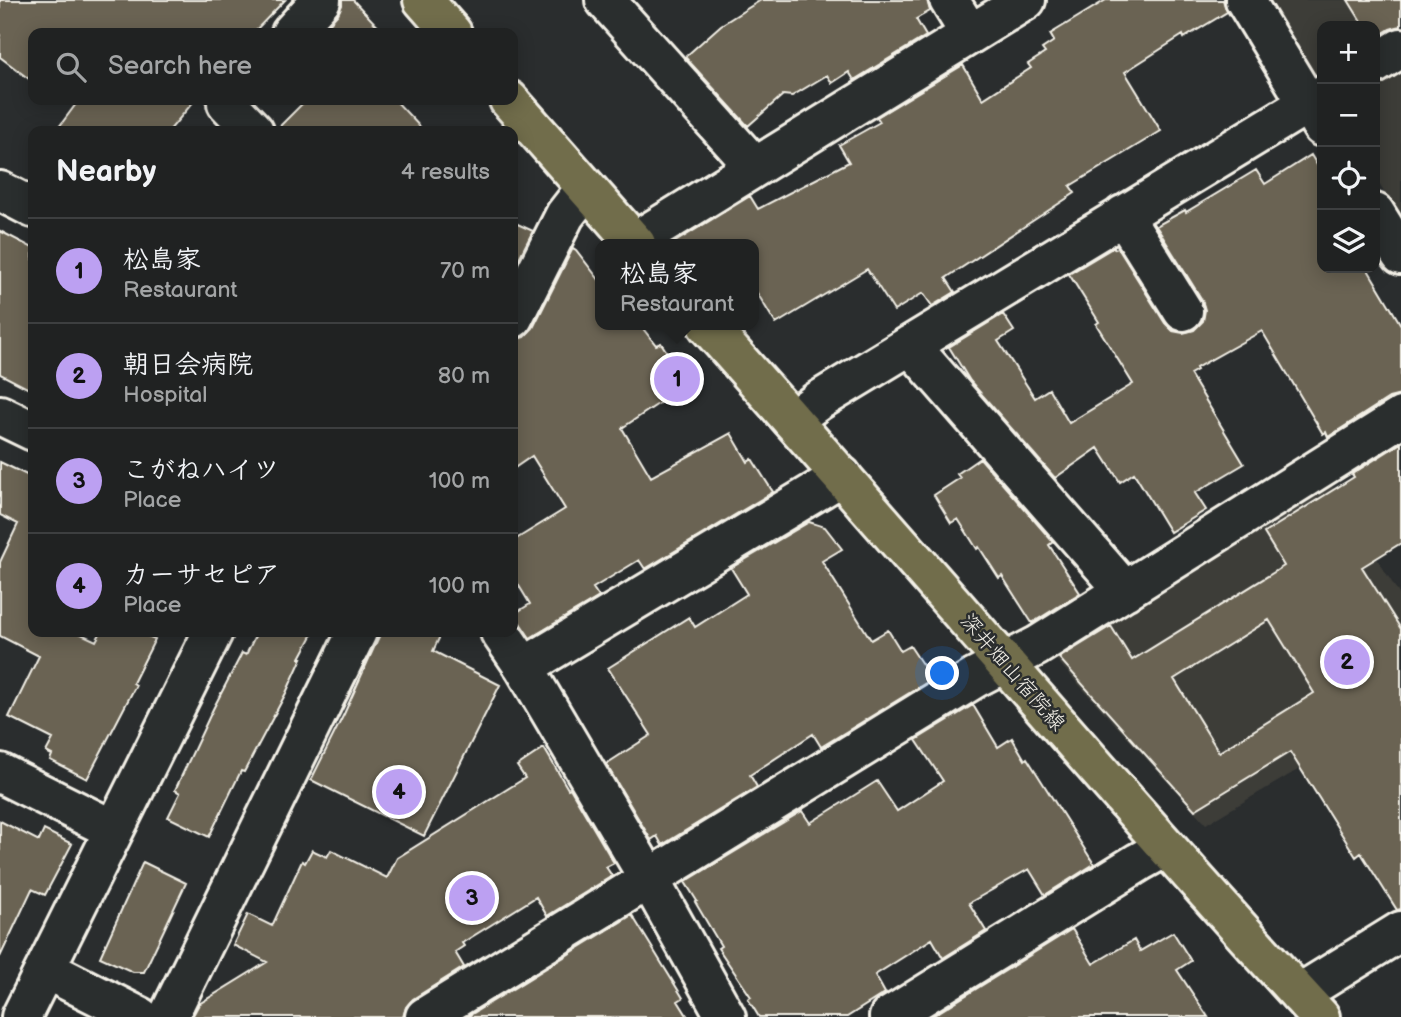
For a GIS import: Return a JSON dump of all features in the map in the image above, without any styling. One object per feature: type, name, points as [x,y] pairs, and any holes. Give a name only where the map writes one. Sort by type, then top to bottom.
[{"type":"main road","points":[[423,0],[448,28]]},
{"type":"main road","points":[[513,105],[631,239]]},
{"type":"main road","name":"深井畑山宿院線","points":[[711,330],[1166,847],[1309,1005]]},
{"type":"street","points":[[296,28],[321,0]]},
{"type":"street","points":[[605,0],[755,167]]},
{"type":"street","points":[[949,0],[970,34]]},
{"type":"street","points":[[641,239],[1026,0]]},
{"type":"street","points":[[792,420],[818,401],[1124,215],[1317,109],[1245,0]]},
{"type":"street","points":[[1380,61],[1401,48]]},
{"type":"street","points":[[221,110],[246,126]]},
{"type":"street","points":[[518,308],[565,215],[586,188]]},
{"type":"street","points":[[0,191],[28,205]]},
{"type":"street","points":[[1124,215],[1183,311]]},
{"type":"street","points":[[1380,221],[1401,255]]},
{"type":"street","points":[[910,345],[1125,591]]},
{"type":"street","points":[[0,415],[28,429]]},
{"type":"street","points":[[425,1017],[975,678],[1037,646],[1401,417]]},
{"type":"street","points":[[524,667],[842,477]]},
{"type":"street","points":[[21,1017],[210,637]]},
{"type":"street","points":[[168,1017],[355,637]]},
{"type":"street","points":[[503,637],[524,667],[649,879],[726,1017]]},
{"type":"street","points":[[0,773],[114,830]]},
{"type":"street","points":[[889,1017],[1166,847]]},
{"type":"street","points":[[1309,1005],[1401,930]]},
{"type":"street","points":[[45,969],[140,1017]]},
{"type":"shaded area","points":[[1264,0],[1401,0],[1401,40],[1380,53],[1380,21],[1317,21],[1317,79],[1311,76]]},
{"type":"shaded area","points":[[1401,66],[1401,221],[1380,185],[1380,79]]},
{"type":"shaded area","points":[[1332,486],[1401,597],[1401,709],[1206,824],[1049,652]]},
{"type":"building","points":[[0,0],[285,0],[258,28],[28,28],[28,78],[0,57]]},
{"type":"building","points":[[342,0],[353,0],[379,28],[329,28],[327,26],[342,5]]},
{"type":"building","points":[[761,0],[927,0],[930,11],[916,19],[926,36],[854,80],[849,72],[832,83],[827,75],[792,96],[783,95],[748,126],[685,57],[721,25]]},
{"type":"building","points":[[1106,0],[1223,0],[1227,12],[1184,38],[1183,35],[1125,72],[1161,131],[1070,186],[1075,193],[946,278],[955,292],[932,306],[923,293],[894,311],[867,269],[776,324],[759,296],[759,239],[680,239],[750,196],[758,209],[849,162],[839,145],[880,122],[877,117],[963,65],[983,99],[1031,68],[1028,64],[1045,53],[1042,49],[1054,41],[1050,34]]},
{"type":"building","points":[[1348,0],[1401,0],[1401,26],[1380,35],[1380,21],[1361,21]]},
{"type":"building","points":[[75,105],[191,105],[173,126],[60,126]]},
{"type":"building","points":[[301,105],[400,105],[419,126],[280,126]]},
{"type":"building","points":[[1311,155],[1317,165],[1317,273],[1370,273],[1401,325],[1401,395],[1389,398],[1328,437],[1326,432],[1323,434],[1262,331],[1190,374],[1244,464],[1195,493],[1206,510],[1170,532],[1134,473],[1120,482],[1098,448],[1055,478],[970,381],[949,347],[1003,314],[1014,331],[998,341],[1035,398],[1049,389],[1069,423],[1133,384],[1069,274],[1114,247],[1118,248],[1165,323],[1173,331],[1183,333],[1194,330],[1203,321],[1205,310],[1202,300],[1156,226],[1185,210],[1186,212],[1256,170],[1265,184]]},
{"type":"building","points":[[518,224],[533,231],[518,260]]},
{"type":"building","points":[[0,231],[28,245],[28,388],[0,374]]},
{"type":"building","points":[[573,248],[595,275],[595,330],[644,330],[656,345],[661,343],[688,384],[622,428],[651,477],[731,433],[748,462],[752,459],[773,492],[645,569],[639,560],[593,588],[599,597],[530,638],[518,620],[518,612],[530,604],[518,584],[518,538],[565,509],[532,456],[518,466],[518,339],[524,337],[533,328]]},
{"type":"building","points":[[1401,443],[1401,543],[1362,567],[1401,629],[1401,909],[1397,910],[1361,853],[1356,857],[1290,752],[1195,810],[1059,658],[1111,626],[1132,660],[1284,566],[1264,533],[1354,477],[1352,474]],"holes":[[[1269,620],[1314,693],[1219,752],[1174,679]]]},
{"type":"building","points":[[980,458],[1053,542],[1049,545],[1080,593],[1032,623],[1002,576],[999,578],[958,519],[951,523],[934,495],[960,478],[957,474]]},
{"type":"building","points":[[0,462],[28,476],[28,637],[88,637],[96,641],[98,637],[155,639],[133,683],[136,685],[87,779],[50,760],[52,755],[46,752],[53,739],[9,717],[39,656],[0,636],[0,562],[18,524],[0,515]]},
{"type":"building","points":[[809,522],[825,527],[842,549],[822,561],[871,640],[888,630],[901,651],[910,646],[924,667],[935,661],[942,673],[821,747],[813,734],[750,775],[757,787],[662,845],[657,836],[651,840],[606,764],[651,735],[608,668],[689,617],[695,627],[747,594],[731,568]]},
{"type":"building","points":[[255,637],[311,637],[286,693],[244,772],[241,771],[209,837],[168,817],[180,793],[175,790],[213,709],[242,653],[246,655]]},
{"type":"building","points":[[379,637],[440,637],[433,651],[500,685],[424,836],[311,780]]},
{"type":"building","points":[[973,705],[998,747],[1012,738],[1094,864],[1045,895],[1029,869],[969,903],[986,931],[943,958],[932,939],[875,975],[885,993],[847,1017],[759,1017],[748,999],[751,997],[718,948],[721,946],[685,882],[802,811],[810,823],[877,781],[897,811],[943,781],[916,740]]},
{"type":"building","points":[[544,748],[614,863],[606,867],[612,876],[547,916],[536,897],[462,943],[464,946],[455,952],[464,967],[413,999],[406,1007],[403,1017],[192,1017],[199,1004],[267,962],[233,945],[248,914],[272,926],[302,861],[305,863],[312,850],[327,857],[331,850],[387,878],[397,858],[525,778],[517,766]]},
{"type":"building","points":[[0,821],[39,841],[44,830],[72,844],[45,895],[32,889],[0,957]]},
{"type":"building","points":[[143,862],[186,883],[144,972],[133,972],[100,957]]},
{"type":"building","points":[[632,915],[683,998],[678,1001],[688,1017],[467,1017]]},
{"type":"building","points":[[1072,929],[1093,964],[1134,940],[1140,951],[1173,932],[1191,961],[1177,970],[1208,1017],[931,1017]]},
{"type":"place","name":"松島家","points":[[677,379]]},
{"type":"place","name":"朝日会病院","points":[[1347,662]]},
{"type":"place","name":"カーサセピア","points":[[399,792]]},
{"type":"place","name":"こがねハイツ","points":[[472,898]]}]
